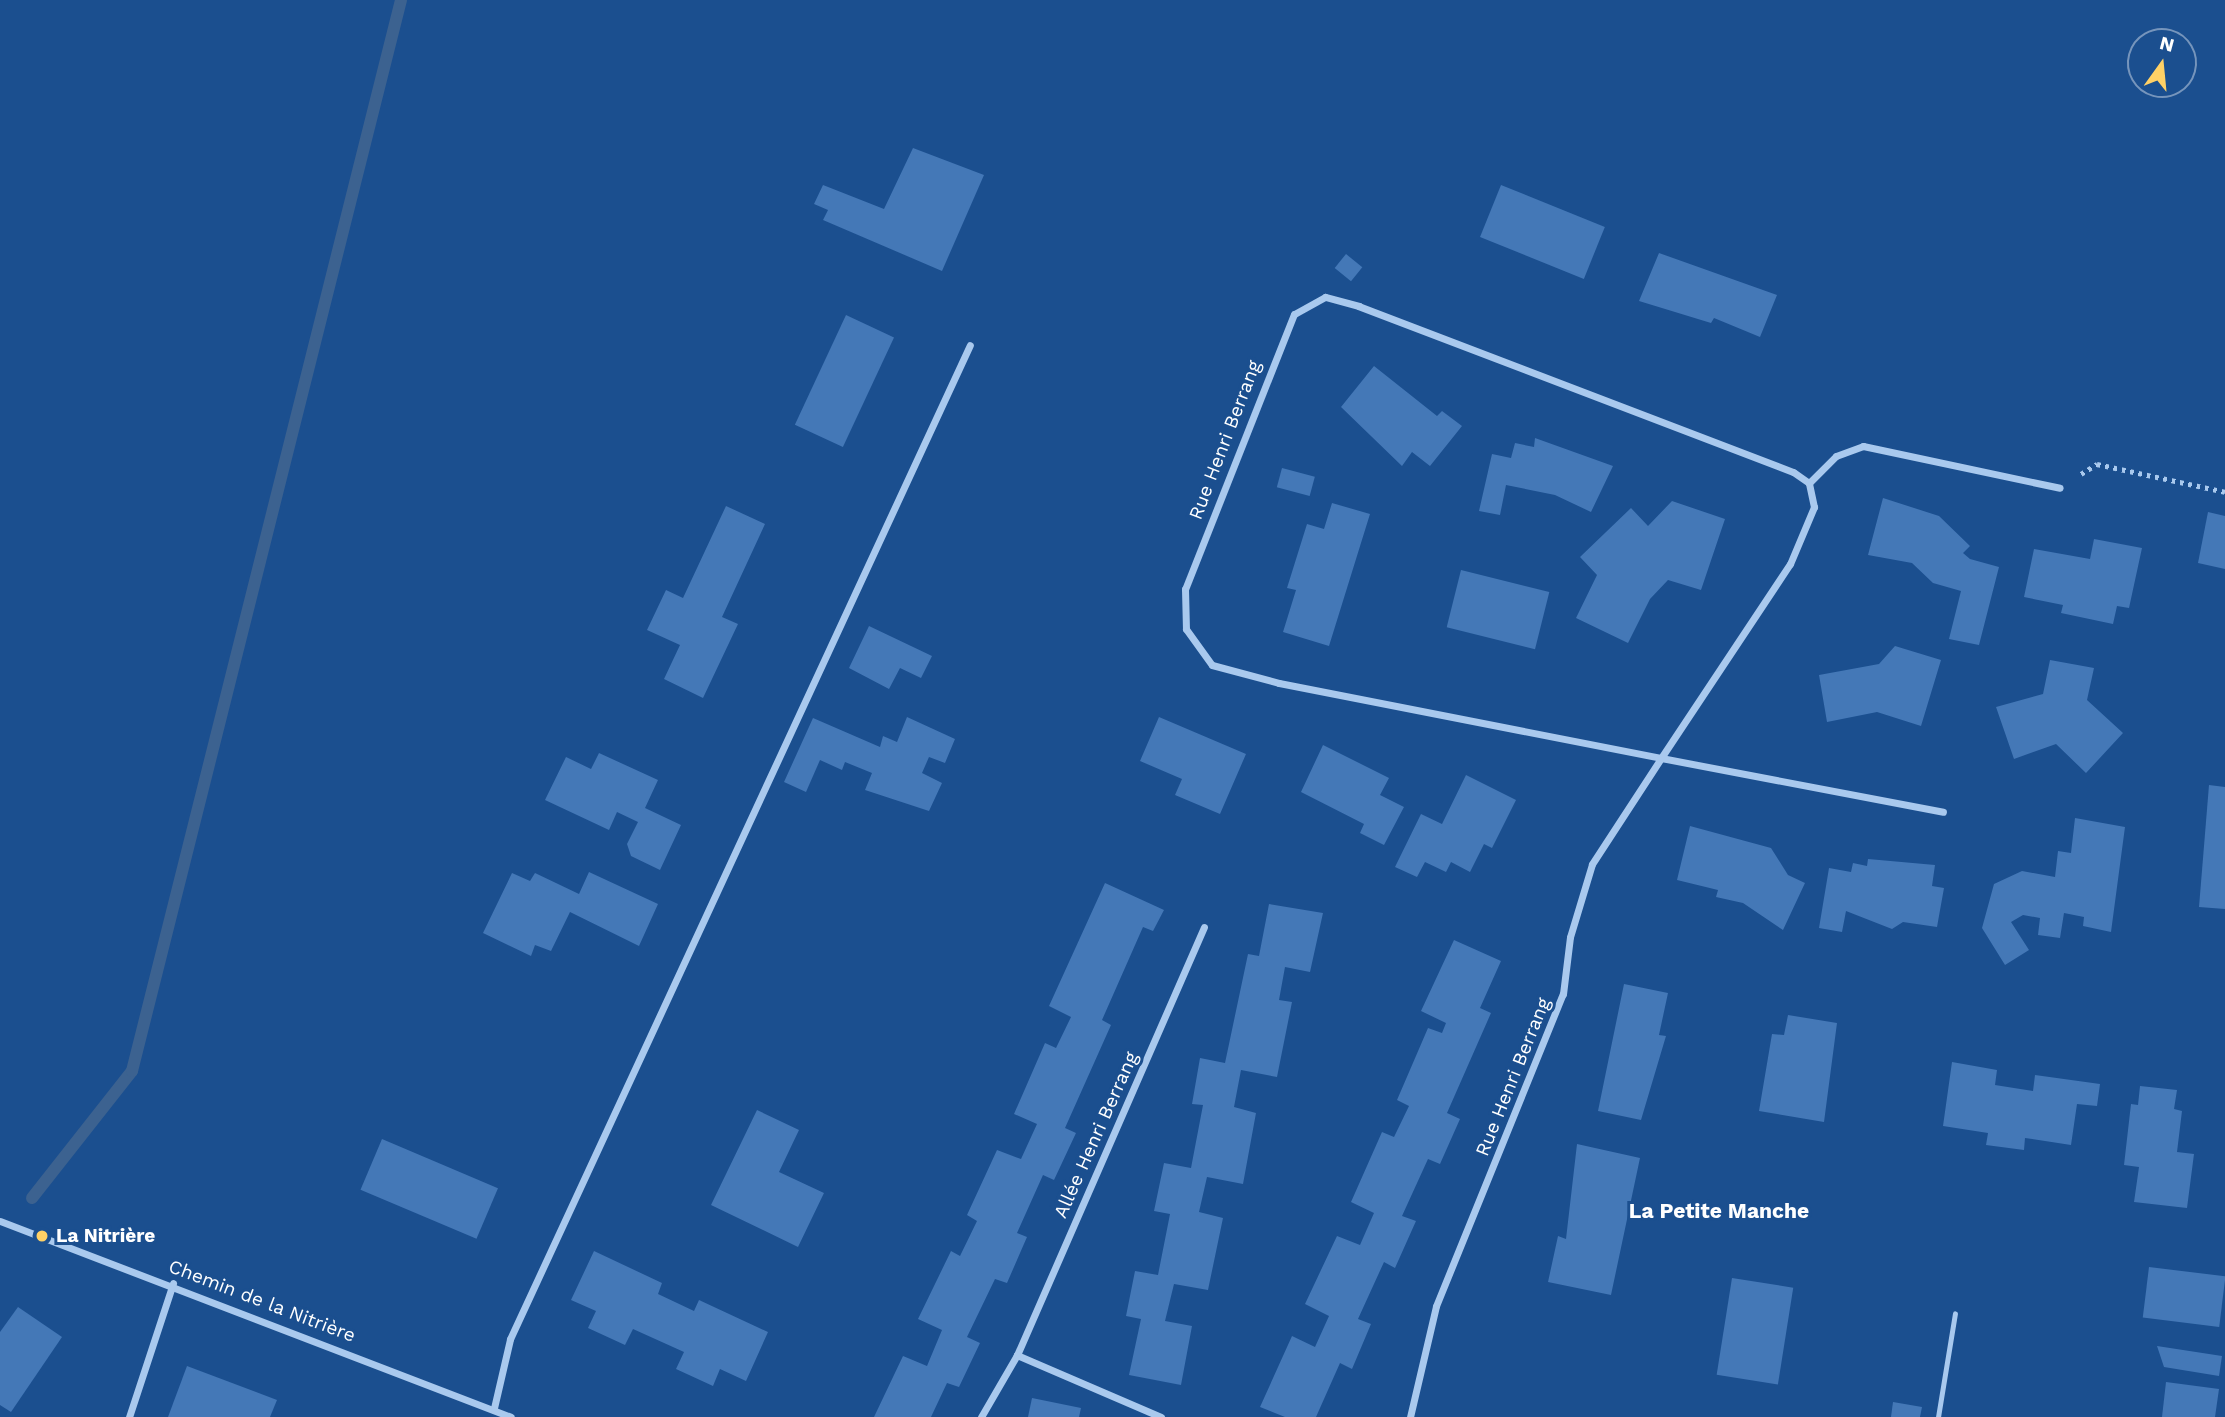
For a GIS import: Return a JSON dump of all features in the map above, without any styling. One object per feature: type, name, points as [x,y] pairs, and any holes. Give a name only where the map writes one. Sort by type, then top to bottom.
[{"type":"street","name":"Rue Henri Berrang","points":[[1410,1417],[1436,1306],[1563,994],[1570,937],[1592,864],[1661,758],[1790,564],[1814,507],[1809,483],[1359,306],[1325,297],[1294,314],[1185,589],[1186,629],[1212,665],[1661,758],[1943,812]]},
{"type":"street","points":[[494,1408],[510,1339],[970,345]]},
{"type":"street","points":[[1809,483],[1836,456],[1863,446],[2060,488]]},
{"type":"street","name":"Allée Henri Berrang","points":[[981,1417],[1017,1355],[1204,927]]},
{"type":"street","name":"Chemin de la Nitrière","points":[[0,1221],[173,1283],[494,1408],[511,1417]]},
{"type":"street","points":[[129,1417],[173,1283]]},
{"type":"street","points":[[1017,1355],[1161,1417]]},
{"type":"lane","points":[[1938,1417],[1955,1313]]},
{"type":"path","points":[[2060,488],[2097,464],[2225,492]]},
{"type":"building","points":[[913,148],[984,175],[942,271],[823,220],[828,210],[814,204],[823,185],[884,209]]},
{"type":"building","points":[[1501,185],[1605,227],[1584,279],[1480,237]]},
{"type":"building","points":[[1659,253],[1777,295],[1760,337],[1714,318],[1711,323],[1639,301]]},
{"type":"building","points":[[1346,254],[1362,267],[1351,281],[1335,268]]},
{"type":"building","points":[[846,315],[894,337],[843,447],[795,425]]},
{"type":"building","points":[[1374,366],[1437,416],[1442,411],[1462,426],[1430,466],[1412,452],[1402,466],[1341,407]]},
{"type":"building","points":[[1535,438],[1613,466],[1591,512],[1555,495],[1506,485],[1500,515],[1479,511],[1492,454],[1511,458],[1515,443],[1534,447]]},
{"type":"building","points":[[1282,468],[1315,477],[1310,496],[1277,487]]},
{"type":"building","points":[[1883,498],[1939,516],[1970,546],[1963,553],[1970,559],[1999,567],[1979,645],[1949,639],[1961,591],[1933,583],[1912,563],[1868,555]]},
{"type":"building","points":[[1672,501],[1725,519],[1701,590],[1668,580],[1650,599],[1628,643],[1576,618],[1597,575],[1580,557],[1631,508],[1648,526]]},
{"type":"building","points":[[1332,503],[1370,514],[1329,646],[1283,632],[1296,590],[1287,588],[1307,524],[1324,529]]},
{"type":"building","points":[[726,506],[765,524],[722,617],[738,624],[703,698],[664,679],[680,645],[647,630],[666,590],[683,598]]},
{"type":"building","points":[[2208,512],[2225,516],[2225,569],[2198,563]]},
{"type":"building","points":[[2094,539],[2142,548],[2129,608],[2117,606],[2113,624],[2061,613],[2063,605],[2024,597],[2034,549],[2090,559]]},
{"type":"building","points":[[1461,570],[1549,592],[1535,649],[1447,627]]},
{"type":"building","points":[[869,626],[932,656],[921,678],[900,668],[889,689],[849,668]]},
{"type":"building","points":[[1895,646],[1941,660],[1921,726],[1877,712],[1827,722],[1819,675],[1879,664]]},
{"type":"building","points":[[2050,660],[2094,668],[2087,700],[2123,733],[2086,773],[2056,744],[2014,759],[1996,707],[2043,694]]},
{"type":"building","points":[[907,717],[955,739],[945,763],[929,757],[922,773],[942,783],[929,811],[865,790],[872,773],[845,762],[842,770],[820,760],[806,792],[784,782],[813,718],[880,747],[883,736],[897,742]]},
{"type":"building","points":[[1159,717],[1246,754],[1220,814],[1175,795],[1182,779],[1140,761]]},
{"type":"building","points":[[1323,745],[1389,778],[1380,795],[1404,807],[1384,845],[1360,833],[1364,824],[1301,792]]},
{"type":"building","points":[[599,753],[658,780],[645,808],[681,825],[660,870],[631,856],[627,844],[638,822],[617,812],[609,830],[545,800],[566,757],[591,769]]},
{"type":"building","points":[[1466,775],[1516,800],[1492,848],[1484,844],[1470,872],[1451,862],[1446,872],[1425,862],[1417,877],[1395,867],[1421,814],[1442,824]]},
{"type":"building","points":[[2209,785],[2225,787],[2225,909],[2199,907]]},
{"type":"building","points":[[2075,818],[2125,827],[2111,932],[2083,926],[2084,917],[2064,913],[2060,938],[2038,935],[2040,918],[2023,915],[2011,922],[2029,950],[2005,965],[1982,928],[1994,884],[2022,871],[2055,877],[2058,851],[2071,853]]},
{"type":"building","points":[[1690,826],[1771,848],[1788,875],[1805,883],[1783,930],[1743,903],[1716,897],[1718,890],[1677,880]]},
{"type":"building","points":[[1868,859],[1935,865],[1932,886],[1944,888],[1937,927],[1903,922],[1892,929],[1846,911],[1842,932],[1819,928],[1829,868],[1851,872],[1853,863],[1867,866]]},
{"type":"building","points":[[589,872],[658,904],[639,946],[570,912],[551,951],[535,945],[531,956],[483,933],[512,873],[530,881],[535,873],[579,894]]},
{"type":"building","points":[[1105,883],[1164,910],[1153,931],[1143,927],[1102,1020],[1111,1025],[1065,1128],[1076,1133],[1054,1180],[1043,1175],[1017,1233],[1027,1237],[1007,1283],[995,1279],[967,1337],[980,1343],[959,1387],[947,1383],[931,1417],[874,1417],[903,1356],[927,1366],[942,1330],[918,1319],[951,1251],[960,1256],[977,1221],[967,1215],[997,1150],[1021,1159],[1037,1124],[1014,1114],[1045,1043],[1056,1048],[1071,1017],[1049,1006]]},
{"type":"building","points":[[1269,904],[1323,913],[1310,972],[1285,967],[1279,1000],[1292,1002],[1277,1077],[1241,1070],[1234,1107],[1256,1113],[1243,1184],[1207,1177],[1199,1212],[1223,1218],[1208,1290],[1174,1284],[1165,1321],[1192,1326],[1181,1385],[1129,1375],[1141,1319],[1126,1316],[1135,1271],[1158,1275],[1170,1214],[1154,1211],[1164,1163],[1191,1168],[1203,1105],[1192,1104],[1200,1058],[1225,1063],[1248,954],[1259,956]]},
{"type":"building","points":[[1454,940],[1501,961],[1480,1008],[1491,1013],[1447,1113],[1460,1119],[1440,1164],[1428,1159],[1402,1216],[1416,1221],[1395,1268],[1384,1262],[1358,1319],[1371,1324],[1352,1369],[1340,1363],[1316,1417],[1285,1417],[1260,1407],[1292,1336],[1315,1347],[1329,1316],[1305,1304],[1337,1236],[1360,1245],[1374,1213],[1351,1202],[1382,1132],[1394,1137],[1409,1106],[1397,1100],[1428,1028],[1442,1033],[1446,1023],[1421,1011]]},
{"type":"building","points":[[1624,984],[1668,993],[1659,1035],[1666,1036],[1641,1120],[1598,1111]]},
{"type":"building","points":[[1788,1015],[1837,1023],[1824,1122],[1759,1111],[1772,1034],[1784,1035]]},
{"type":"building","points":[[1952,1062],[1997,1070],[1995,1085],[2033,1091],[2035,1075],[2100,1084],[2097,1106],[2077,1104],[2071,1145],[2025,1138],[2024,1150],[1986,1145],[1988,1133],[1943,1126]]},
{"type":"building","points":[[2140,1086],[2177,1090],[2174,1109],[2182,1111],[2177,1152],[2194,1154],[2187,1208],[2134,1202],[2139,1167],[2124,1165],[2131,1104],[2138,1105]]},
{"type":"building","points":[[757,1110],[799,1130],[779,1172],[824,1193],[798,1247],[711,1205]]},
{"type":"building","points":[[382,1139],[498,1188],[476,1239],[361,1190]]},
{"type":"building","points":[[1577,1144],[1640,1158],[1611,1295],[1548,1282],[1558,1236],[1566,1239]]},
{"type":"building","points":[[594,1251],[662,1283],[658,1294],[694,1311],[699,1300],[768,1332],[746,1381],[720,1369],[713,1386],[676,1369],[684,1352],[633,1329],[625,1345],[588,1328],[596,1311],[571,1300]]},
{"type":"building","points":[[2149,1267],[2225,1276],[2219,1327],[2143,1318]]},
{"type":"building","points":[[1732,1278],[1793,1288],[1778,1384],[1717,1375]]},
{"type":"building","points":[[18,1307],[62,1337],[11,1412],[0,1405],[0,1332]]},
{"type":"building","points":[[2157,1346],[2222,1356],[2219,1376],[2164,1367]]},
{"type":"building","points":[[187,1366],[277,1400],[270,1417],[168,1417]]},
{"type":"building","points":[[2166,1382],[2219,1389],[2215,1417],[2162,1417]]},
{"type":"building","points":[[1032,1398],[1081,1408],[1079,1417],[1028,1417]]},
{"type":"building","points":[[1893,1402],[1922,1407],[1920,1417],[1891,1417]]},
{"type":"waterway","points":[[32,1198],[132,1071],[401,0]]},
{"type":"place","name":"La Nitrière","points":[[42,1236]]},
{"type":"district","name":"La Petite Manche","points":[[1719,1211]]}]
